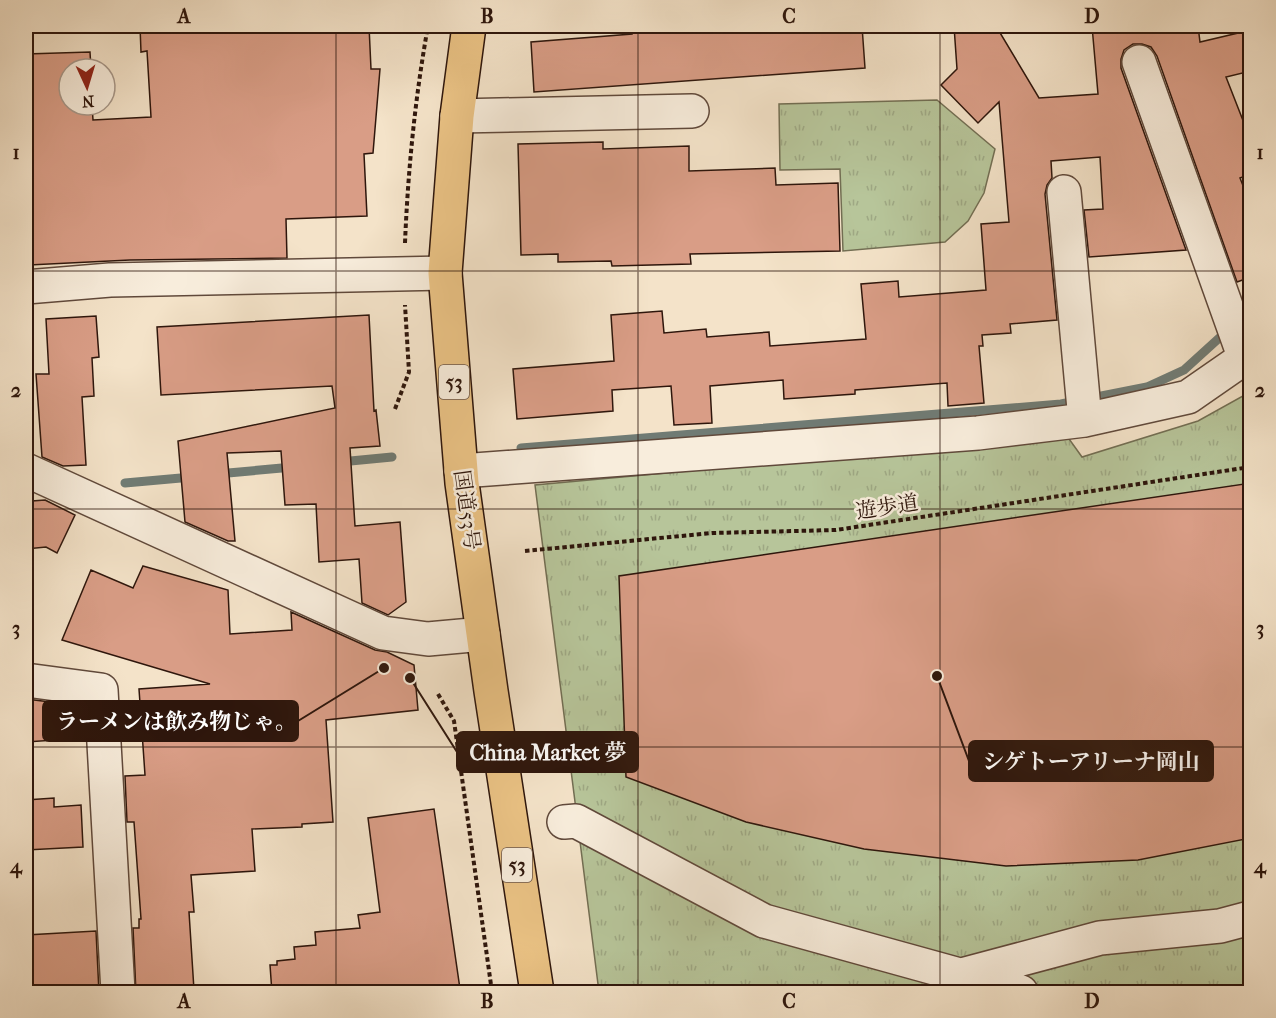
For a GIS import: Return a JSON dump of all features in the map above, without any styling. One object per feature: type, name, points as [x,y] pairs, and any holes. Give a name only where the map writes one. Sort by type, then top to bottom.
[{"type":"highway","name":"国道53号","points":[[470,26],[457,116],[445,273],[461,471],[537,993]]},
{"type":"street","points":[[461,471],[978,433],[1084,405],[1188,397],[1241,341],[1139,62]]},
{"type":"street","points":[[457,116],[693,111]]},
{"type":"street","points":[[1064,192],[1084,405]]},
{"type":"street","points":[[26,287],[110,280],[445,273]]},
{"type":"street","points":[[26,470],[383,633],[428,639],[483,634]]},
{"type":"street","points":[[26,680],[101,690],[118,993]]},
{"type":"street","points":[[564,822],[576,822],[764,921],[1021,993]]},
{"type":"street","points":[[961,975],[1100,938],[1220,926],[1251,918]]},
{"type":"path","points":[[395,409],[409,372],[404,274],[412,137],[419,73],[428,26]]},
{"type":"path","name":"遊歩道","points":[[525,551],[712,533],[836,530],[1251,467]]},
{"type":"path","points":[[438,694],[454,721],[492,993]]},
{"type":"green space","points":[[937,100],[995,149],[984,193],[968,221],[945,242],[843,251],[840,169],[780,170],[779,104]]},
{"type":"green space","points":[[1250,392],[1250,992],[599,992],[535,485],[1067,436],[1082,457],[1198,421]]},
{"type":"building","points":[[140,26],[369,26],[371,69],[380,69],[373,153],[364,154],[367,216],[286,219],[287,258],[130,260],[29,265],[26,190],[26,54],[90,52],[90,57],[57,57],[57,117],[93,117],[93,120],[151,117],[147,51],[141,52]]},
{"type":"building","points":[[631,26],[862,26],[865,68],[534,92],[531,42],[632,34]]},
{"type":"building","points":[[954,26],[996,26],[1039,98],[1098,94],[1092,26],[1198,26],[1200,42],[1251,30],[1251,71],[1226,77],[1251,141],[1251,174],[1240,178],[1251,206],[1251,277],[1237,282],[1157,56],[1151,47],[1133,44],[1124,50],[1121,68],[1186,250],[1089,257],[1084,210],[1103,209],[1100,157],[1051,161],[1052,178],[1045,194],[1057,320],[1010,324],[1011,333],[982,335],[983,346],[979,346],[984,403],[948,406],[947,383],[855,390],[855,394],[784,399],[783,380],[710,386],[712,423],[674,425],[671,386],[612,390],[613,411],[517,419],[513,369],[614,361],[611,315],[662,311],[664,333],[706,329],[707,337],[769,332],[770,346],[866,339],[861,284],[898,281],[899,297],[986,290],[981,224],[1009,222],[999,102],[978,123],[941,85],[957,69]]},
{"type":"building","points":[[603,142],[603,149],[689,146],[689,171],[775,168],[776,185],[838,183],[840,251],[690,254],[691,264],[612,266],[611,261],[558,262],[558,254],[521,255],[518,144]]},
{"type":"building","points":[[369,315],[374,411],[376,410],[380,446],[350,448],[355,526],[400,522],[406,602],[388,615],[362,603],[359,559],[319,562],[316,504],[285,505],[281,451],[227,453],[235,541],[228,541],[185,522],[178,441],[335,408],[332,386],[161,395],[157,327]]},
{"type":"building","points":[[96,316],[99,357],[92,358],[94,396],[82,397],[86,465],[63,466],[42,457],[36,374],[49,374],[46,319]]},
{"type":"building","points":[[1251,483],[1251,838],[1138,860],[1006,866],[864,849],[746,822],[626,777],[619,576]]},
{"type":"building","points":[[45,500],[75,515],[57,553],[46,547],[26,549],[26,520],[32,501]]},
{"type":"building","points":[[143,566],[228,590],[230,634],[292,630],[291,612],[414,665],[418,710],[326,720],[333,822],[302,824],[302,827],[252,829],[255,871],[191,875],[194,912],[189,912],[194,990],[152,993],[136,993],[133,928],[139,928],[139,919],[141,919],[134,822],[127,822],[125,776],[145,775],[139,689],[210,684],[62,640],[91,570],[133,588]]},
{"type":"building","points":[[26,699],[83,706],[85,738],[26,742]]},
{"type":"building","points":[[54,798],[54,807],[81,805],[83,847],[26,850],[26,800]]},
{"type":"building","points":[[434,809],[460,989],[435,993],[272,993],[270,965],[277,965],[277,961],[295,959],[294,947],[316,945],[315,932],[360,928],[358,915],[380,912],[368,818]]},
{"type":"building","points":[[96,931],[99,993],[26,993],[26,935]]},
{"type":"waterway","points":[[1238,321],[1250,310]]},
{"type":"waterway","points":[[521,448],[1061,404],[1147,387],[1184,370],[1228,330]]},
{"type":"waterway","points":[[340,462],[392,457]]},
{"type":"waterway","points":[[217,474],[293,467]]},
{"type":"waterway","points":[[125,483],[192,477]]},
{"type":"place","name":"ラーメンは飲み物じゃ｡","points":[[384,668]]},
{"type":"place","name":"シゲトーアリーナ岡山","points":[[937,676]]},
{"type":"place","name":"China Market 夢","points":[[410,678]]}]
